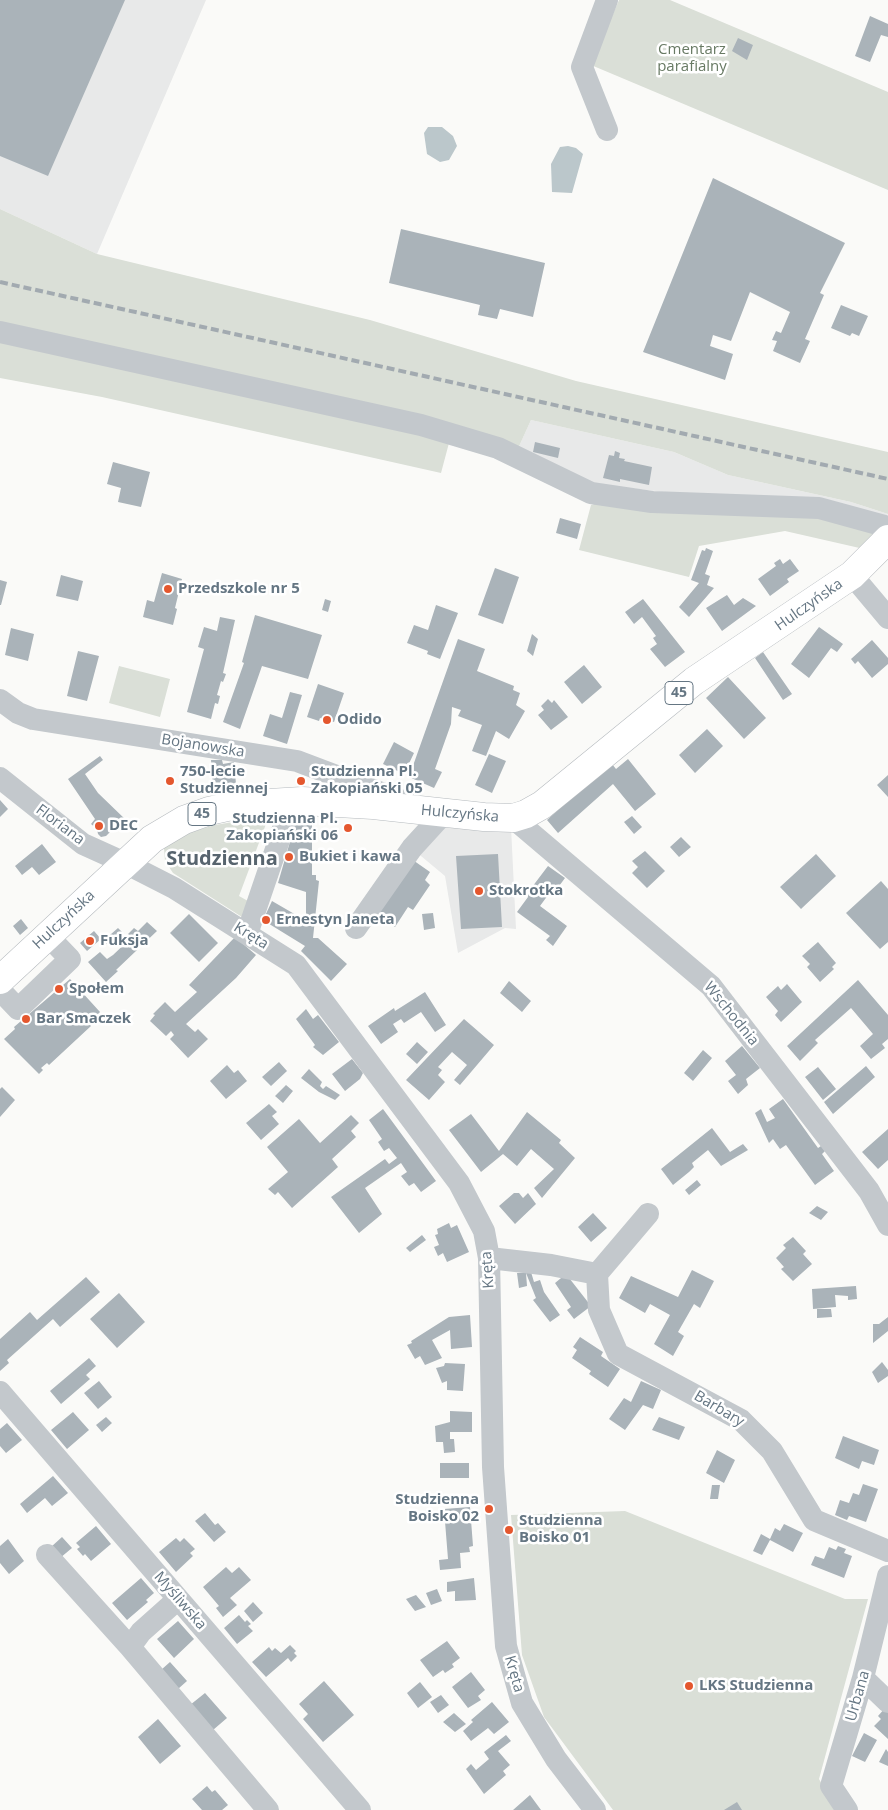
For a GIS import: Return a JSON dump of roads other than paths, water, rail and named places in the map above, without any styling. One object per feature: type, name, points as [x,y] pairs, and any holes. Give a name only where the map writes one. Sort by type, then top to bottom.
[{"type":"main road","name":"Hulczyńska","points":[[0,980],[152,839],[184,820],[236,805],[292,802],[373,804],[438,813],[514,818],[542,804],[694,681],[852,575],[888,539]]},
{"type":"street","points":[[607,0],[582,67],[607,130]]},
{"type":"street","points":[[0,332],[421,425],[498,448],[591,493],[652,502],[819,508],[888,527]]},
{"type":"street","points":[[852,575],[888,618]]},
{"type":"street","name":"Bojanowska","points":[[0,700],[18,714],[33,719],[297,761],[438,813]]},
{"type":"street","name":"Floriana","points":[[0,778],[83,844],[125,863]]},
{"type":"street","points":[[247,934],[292,802]]},
{"type":"street","points":[[356,928],[438,813]]},
{"type":"street","name":"Wschodnia","points":[[514,818],[711,986],[869,1192],[888,1225]]},
{"type":"street","name":"Kręta","points":[[125,863],[174,888],[296,965],[384,1080],[459,1183],[484,1231],[489,1258],[494,1467],[506,1646],[522,1703],[556,1760],[595,1810]]},
{"type":"street","points":[[0,990],[18,1009],[70,959],[47,935]]},
{"type":"street","points":[[489,1258],[551,1264],[597,1274],[648,1214]]},
{"type":"street","name":"Barbary","points":[[597,1274],[599,1310],[618,1354],[741,1420],[772,1451],[814,1520],[888,1551]]},
{"type":"street","name":"Myśliwska","points":[[0,1392],[360,1810]]},
{"type":"street","points":[[47,1555],[130,1647],[268,1810]]},
{"type":"street","name":"Urbana","points":[[847,1810],[831,1786],[864,1678],[888,1576]]},
{"type":"street","points":[[130,1647],[141,1632],[178,1599]]},
{"type":"street","points":[[864,1678],[888,1702]]},
{"type":"railway","points":[[0,282],[888,479]]},
{"type":"place","name":"Przedszkole nr 5","points":[[168,589]]},
{"type":"place","name":"Odido","points":[[327,720]]},
{"type":"place","name":"750-lecie Studziennej","points":[[170,781]]},
{"type":"place","name":"Studzienna Pl. Zakopiański 05","points":[[301,781]]},
{"type":"place","name":"DEC","points":[[99,826]]},
{"type":"place","name":"Studzienna Pl. Zakopiański 06","points":[[348,828]]},
{"type":"place","name":"Bukiet i kawa","points":[[289,857]]},
{"type":"place","name":"Stokrotka","points":[[479,891]]},
{"type":"place","name":"Ernestyn Janeta","points":[[266,920]]},
{"type":"place","name":"Fuksja","points":[[90,941]]},
{"type":"place","name":"Społem","points":[[59,989]]},
{"type":"place","name":"Bar Smaczek","points":[[26,1019]]},
{"type":"place","name":"Studzienna Boisko 02","points":[[489,1509]]},
{"type":"place","name":"Studzienna Boisko 01","points":[[509,1530]]},
{"type":"place","name":"LKS Studzienna","points":[[689,1686]]},
{"type":"district","name":"Studzienna","points":[[222,859]]},
{"type":"park label","name":"Cmentarz parafialny","points":[[692,58]]}]
